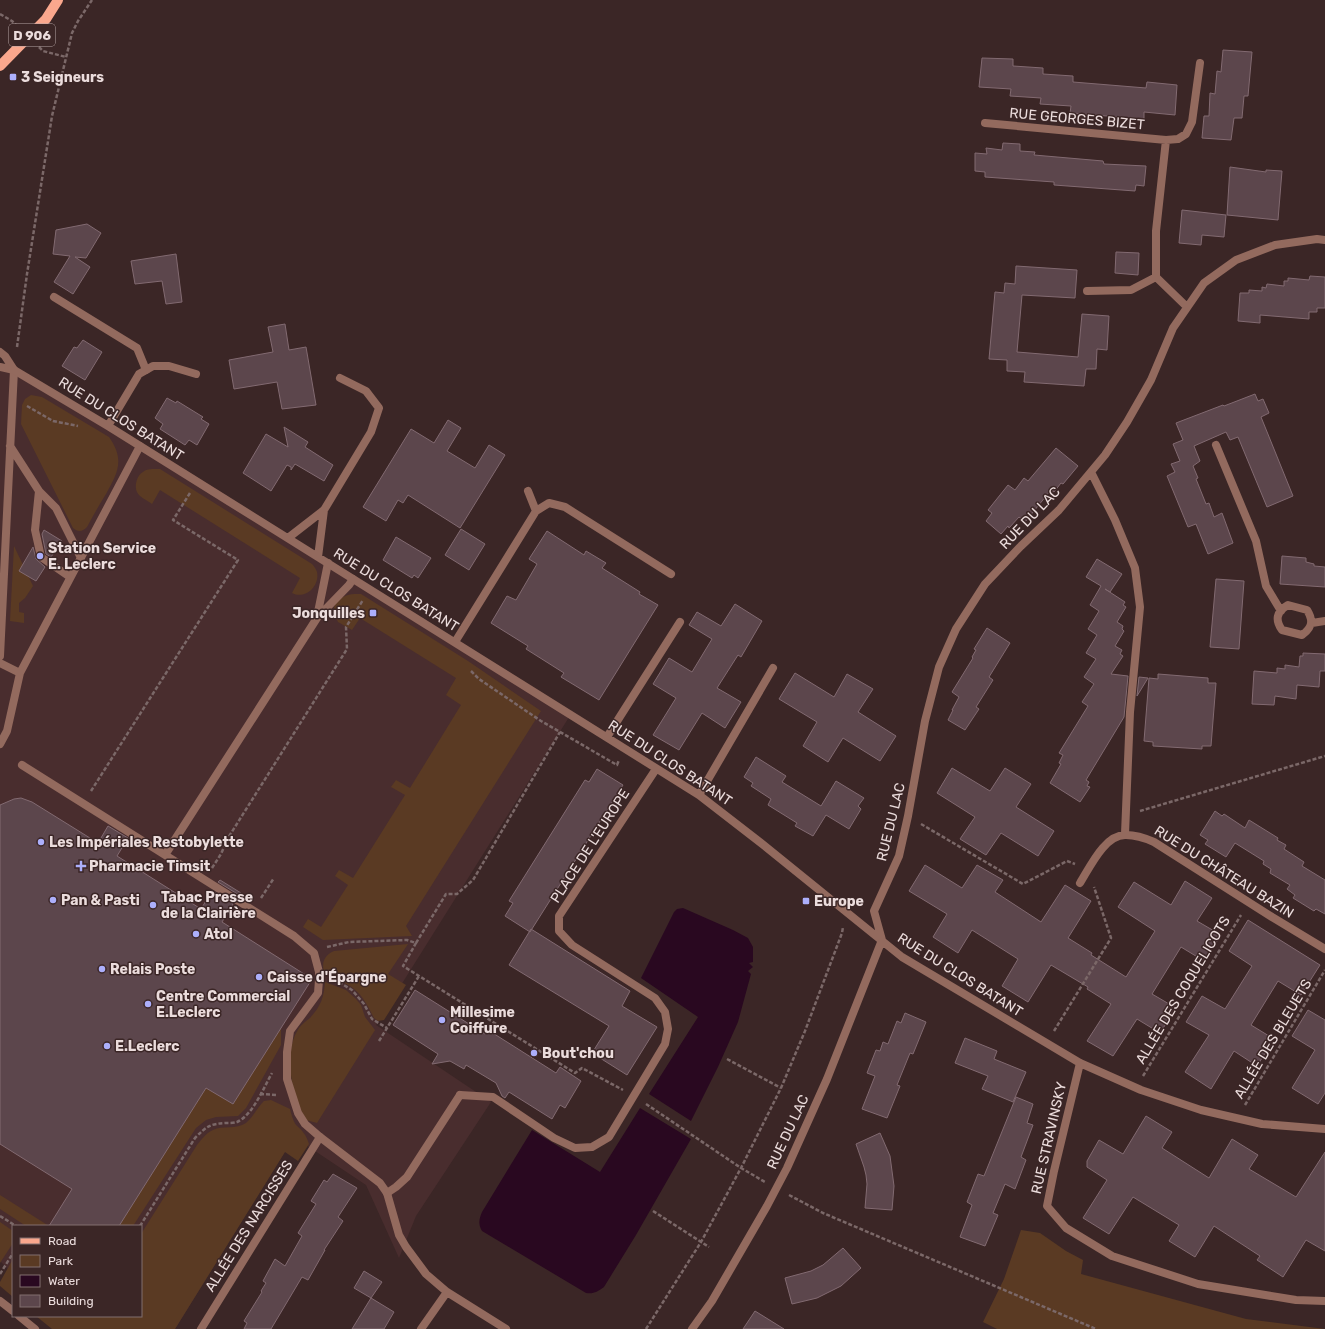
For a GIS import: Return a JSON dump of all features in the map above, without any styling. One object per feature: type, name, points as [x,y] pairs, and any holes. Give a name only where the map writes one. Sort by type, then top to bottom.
[{"type":"main road","name":"D 906","points":[[0,66],[46,19],[58,0]]},
{"type":"street","name":"RUE GEORGES BIZET","points":[[985,124],[1166,140],[1178,139],[1186,134],[1192,122],[1200,64]]},
{"type":"street","points":[[1166,140],[1156,231],[1156,277],[1187,307]]},
{"type":"street","name":"RUE DU LAC","points":[[692,1329],[712,1301],[787,1168],[827,1079],[882,940],[874,911],[899,856],[908,816],[925,721],[939,667],[956,629],[985,584],[1021,546],[1059,510],[1105,454],[1127,422],[1151,380],[1173,328],[1204,284],[1236,260],[1275,245],[1317,239],[1325,240]]},
{"type":"street","points":[[1087,291],[1131,290],[1156,277]]},
{"type":"street","points":[[54,297],[137,348],[146,370]]},
{"type":"street","name":"RUE DU CLOS BATANT","points":[[0,352],[5,356],[14,370]]},
{"type":"street","points":[[108,426],[139,374],[153,366],[168,366],[196,374]]},
{"type":"street","name":"RUE DU CLOS BATANT","points":[[0,367],[14,370],[108,426],[699,795],[902,957],[1046,1044],[1080,1063],[1135,1088],[1200,1110],[1262,1124],[1325,1129]]},
{"type":"street","points":[[0,656],[14,370]]},
{"type":"street","points":[[288,538],[324,510],[371,432],[379,408],[366,391],[340,378]]},
{"type":"street","points":[[1216,445],[1256,541],[1266,586],[1281,611]]},
{"type":"street","points":[[10,446],[39,491],[56,508],[80,558]]},
{"type":"street","points":[[0,744],[7,731],[20,673],[140,446]]},
{"type":"street","points":[[1080,883],[1104,846],[1115,838],[1125,834],[1130,712],[1140,607],[1135,568],[1091,472]]},
{"type":"street","points":[[39,491],[35,530],[41,557],[70,577]]},
{"type":"street","points":[[528,491],[536,511]]},
{"type":"street","points":[[455,642],[536,511],[549,503],[565,507],[671,574]]},
{"type":"street","points":[[318,557],[324,510]]},
{"type":"street","points":[[317,618],[328,563]]},
{"type":"street","points":[[165,855],[317,618],[354,579]]},
{"type":"street","points":[[1288,605],[1308,610],[1312,623],[1308,631],[1302,635],[1282,630],[1277,624],[1277,618],[1281,611],[1288,605]]},
{"type":"street","points":[[1312,623],[1325,621]]},
{"type":"street","points":[[607,737],[680,622]]},
{"type":"street","points":[[0,663],[20,673]]},
{"type":"street","points":[[699,795],[773,668]]},
{"type":"street","points":[[22,765],[254,910],[294,936],[314,953],[319,972],[318,993],[290,1031],[287,1052],[287,1079],[298,1114],[305,1124],[320,1137],[380,1183],[387,1192],[399,1234],[406,1247],[426,1274],[447,1292],[506,1329]]},
{"type":"street","name":"PLACE DE L'EUROPE","points":[[387,1192],[396,1187],[407,1177],[460,1095],[493,1098],[554,1138],[575,1148],[592,1147],[609,1137],[665,1044],[668,1029],[666,1012],[655,998],[572,945],[559,931],[559,916],[656,769]]},
{"type":"street","name":"RUE DU CHÂTEAU BAZIN","points":[[1125,834],[1140,836],[1154,842],[1325,950]]},
{"type":"street","name":"RUE STRAVINSKY","points":[[1080,1063],[1047,1206],[1066,1228],[1112,1256],[1198,1284],[1296,1300],[1325,1301]]},
{"type":"street","name":"ALLÉE DES NARCISSES","points":[[200,1329],[320,1137]]},
{"type":"street","points":[[421,1329],[447,1292]]},
{"type":"street","points":[[0,1301],[12,1310]]},
{"type":"street","points":[[20,1317],[35,1329]]},
{"type":"path","points":[[14,370],[19,325],[52,116],[64,57],[72,33],[92,0]]},
{"type":"path","points":[[83,804],[238,560],[173,520],[197,482]]},
{"type":"path","points":[[205,880],[221,854],[228,838],[347,649],[346,627],[370,590]]},
{"type":"path","points":[[560,732],[473,880],[458,894],[446,894],[403,966],[575,1073],[582,1068],[634,1096],[741,1168],[823,1213],[1096,1329]]},
{"type":"path","points":[[1126,815],[1325,756]]},
{"type":"path","points":[[908,816],[1023,884],[1067,861],[1088,870],[1111,938],[1046,1044]]},
{"type":"path","points":[[254,910],[274,878]]},
{"type":"path","name":"ALLÉE DES COQUELICOTS","points":[[1135,1088],[1249,902]]},
{"type":"path","points":[[646,1329],[701,1242],[741,1168],[781,1088],[805,1031],[837,947],[843,926]]},
{"type":"path","points":[[314,953],[321,949],[349,942],[407,940],[416,943]]},
{"type":"path","name":"ALLÉE DES BLEUETS","points":[[1237,1118],[1325,970]]},
{"type":"path","points":[[379,1041],[419,976]]},
{"type":"path","points":[[319,980],[328,980],[342,984],[352,990],[364,1004],[372,1019],[387,1028]]},
{"type":"path","points":[[141,1225],[195,1138],[203,1130],[213,1124],[236,1122],[246,1116],[254,1106],[280,1059],[287,1052]]},
{"type":"path","points":[[727,1060],[781,1088]]},
{"type":"path","points":[[653,1211],[709,1247]]},
{"type":"path","points":[[0,1216],[14,1225]]},
{"type":"path","points":[[0,1274],[12,1255]]},
{"type":"shaded area","points":[[14,370],[571,714],[376,1025],[491,1102],[416,1216],[399,1258],[366,1185],[294,1137],[175,1329],[142,1316],[142,1225],[12,1225],[12,1273],[0,1261],[0,371]]},
{"type":"green space","points":[[31,395],[42,397],[109,437],[117,453],[118,466],[114,479],[87,527],[82,531],[78,531],[73,528],[21,424],[22,405],[25,399]]},
{"type":"green space","points":[[150,469],[160,469],[312,564],[317,572],[314,587],[302,595],[292,593],[300,578],[160,490],[152,504],[141,497],[136,490],[136,484],[141,473]]},
{"type":"green space","points":[[14,546],[33,586],[25,598],[19,603],[19,612],[24,613],[24,623],[10,621]]},
{"type":"green space","points":[[361,594],[468,661],[541,711],[406,926],[412,936],[323,940],[303,927],[308,919],[321,927],[348,885],[335,876],[339,870],[353,878],[405,795],[391,787],[396,780],[410,788],[461,705],[446,695],[456,678],[360,618],[352,630],[338,622],[333,611],[334,607],[343,597]]},
{"type":"green space","points":[[408,944],[388,974],[406,985],[384,1020],[378,1021],[374,1018],[365,1001],[356,990],[343,982],[325,975],[323,964],[325,958],[334,951]]},
{"type":"green space","points":[[325,982],[346,990],[356,999],[361,1005],[365,1017],[375,1030],[317,1123],[306,1120],[301,1110],[293,1087],[290,1062],[294,1038],[299,1028],[317,1009],[323,997]]},
{"type":"green space","points":[[281,1028],[281,1045],[246,1108],[238,1116],[216,1117],[206,1120],[196,1128],[134,1225],[120,1225],[206,1088],[233,1104]]},
{"type":"green space","points":[[271,1100],[290,1109],[296,1125],[304,1133],[309,1144],[298,1161],[285,1152],[175,1329],[52,1329],[37,1317],[142,1317],[142,1232],[204,1136],[217,1129],[238,1126],[246,1123],[264,1101]]},
{"type":"green space","points":[[0,1195],[47,1225],[24,1225],[0,1209]]},
{"type":"green space","points":[[0,1222],[12,1230],[12,1245],[0,1263]]},
{"type":"green space","points":[[1021,1230],[1040,1233],[1066,1251],[1083,1260],[1081,1274],[1246,1319],[1325,1329],[997,1329],[983,1322],[1004,1279]]},
{"type":"green space","points":[[12,1261],[12,1296],[0,1286],[0,1282]]},
{"type":"water","points":[[683,908],[748,938],[753,947],[753,962],[749,963],[753,967],[748,971],[751,974],[738,1022],[718,1067],[691,1121],[649,1094],[698,1017],[641,978],[674,912],[677,909]]},
{"type":"water","points":[[640,1108],[691,1139],[636,1235],[604,1287],[595,1292],[586,1293],[482,1231],[479,1222],[482,1212],[532,1130],[600,1172]]},
{"type":"building","points":[[1223,50],[1252,52],[1248,96],[1244,96],[1242,118],[1234,118],[1231,140],[1202,138],[1204,116],[1209,116],[1210,93],[1215,94],[1217,71],[1221,72]]},
{"type":"building","points":[[982,58],[1013,59],[1013,66],[1043,68],[1043,74],[1073,76],[1073,82],[1146,88],[1147,82],[1177,85],[1175,115],[1144,112],[1144,119],[1070,113],[1071,106],[1040,104],[1041,98],[1010,96],[1011,89],[979,87]]},
{"type":"building","points":[[1003,143],[1020,144],[1020,151],[1035,152],[1034,155],[1103,161],[1104,164],[1146,166],[1144,186],[1136,185],[1135,191],[1054,185],[1054,182],[985,177],[985,172],[975,171],[975,153],[987,154],[986,148],[1002,150]]},
{"type":"building","points":[[1230,167],[1266,172],[1266,170],[1282,171],[1278,220],[1227,215]]},
{"type":"building","points":[[1182,210],[1226,215],[1224,237],[1202,235],[1201,245],[1179,243]]},
{"type":"building","points":[[87,224],[101,233],[86,258],[75,257],[90,267],[73,294],[54,282],[70,256],[53,254],[56,230]]},
{"type":"building","points":[[1116,252],[1139,253],[1138,275],[1115,273]]},
{"type":"building","points":[[176,254],[182,302],[166,304],[162,281],[135,284],[131,261]]},
{"type":"building","points":[[1016,266],[1077,270],[1075,298],[1022,295],[1017,352],[1078,357],[1082,314],[1109,316],[1107,350],[1097,349],[1096,369],[1086,369],[1084,386],[1024,382],[1025,372],[1007,371],[1007,360],[989,359],[995,292],[1004,293],[1005,283],[1015,284]]},
{"type":"building","points":[[1310,276],[1325,277],[1325,308],[1317,308],[1317,312],[1309,312],[1309,319],[1260,315],[1260,323],[1238,321],[1240,293],[1249,293],[1249,290],[1262,291],[1262,287],[1266,288],[1267,284],[1284,286],[1284,281],[1288,281],[1288,278],[1309,280]]},
{"type":"building","points":[[285,324],[289,350],[306,347],[316,405],[282,409],[277,382],[234,389],[229,360],[273,352],[268,327]]},
{"type":"building","points":[[83,340],[102,352],[85,380],[62,366],[74,347],[77,348]]},
{"type":"building","points":[[1255,394],[1258,401],[1263,399],[1269,413],[1261,417],[1293,496],[1267,507],[1238,437],[1230,440],[1226,432],[1194,446],[1200,461],[1193,466],[1198,478],[1196,479],[1206,504],[1209,503],[1214,517],[1222,513],[1233,543],[1208,554],[1196,524],[1188,527],[1167,476],[1175,472],[1171,464],[1180,461],[1173,444],[1183,440],[1176,423]]},
{"type":"building","points":[[167,398],[176,403],[177,401],[203,417],[201,419],[209,424],[197,445],[189,440],[185,445],[160,429],[163,424],[155,418]]},
{"type":"building","points":[[448,420],[461,428],[447,451],[475,468],[489,445],[505,455],[460,528],[408,495],[403,503],[398,500],[386,521],[363,507],[411,429],[434,443]]},
{"type":"building","points":[[284,427],[308,442],[305,447],[333,465],[324,481],[295,464],[291,470],[291,467],[287,465],[271,491],[243,473],[266,434],[288,447]]},
{"type":"building","points":[[1056,448],[1078,466],[1054,492],[1051,490],[1025,522],[1019,517],[1001,534],[986,521],[992,513],[988,510],[1008,485],[1015,490],[1024,478],[1028,481]]},
{"type":"building","points":[[461,529],[485,544],[469,570],[445,555]]},
{"type":"building","points":[[44,530],[62,541],[51,557],[46,554],[42,534]]},
{"type":"building","points":[[547,531],[584,555],[586,551],[606,563],[602,568],[640,592],[639,594],[658,605],[599,700],[561,677],[564,673],[526,649],[528,646],[491,623],[507,596],[516,600],[537,564],[529,559]]},
{"type":"building","points":[[396,537],[431,558],[418,578],[414,575],[412,578],[383,560]]},
{"type":"building","points":[[33,547],[36,559],[45,567],[36,581],[19,571]]},
{"type":"building","points":[[1282,556],[1306,558],[1306,562],[1314,564],[1314,566],[1325,567],[1325,587],[1280,584]]},
{"type":"building","points":[[1097,559],[1122,574],[1110,592],[1105,589],[1125,602],[1123,605],[1126,607],[1117,622],[1123,626],[1122,629],[1124,631],[1115,646],[1122,650],[1120,654],[1123,656],[1111,674],[1128,676],[1124,717],[1086,780],[1089,782],[1087,786],[1090,787],[1080,802],[1050,783],[1061,764],[1059,763],[1063,755],[1059,753],[1088,706],[1082,702],[1094,684],[1084,677],[1096,659],[1086,653],[1097,635],[1088,629],[1099,611],[1090,605],[1101,586],[1086,577]]},
{"type":"building","points":[[1216,579],[1244,581],[1239,649],[1210,647]]},
{"type":"building","points":[[735,604],[762,621],[741,657],[738,655],[717,688],[741,702],[725,728],[702,713],[679,750],[653,735],[676,698],[653,684],[669,658],[692,672],[712,639],[689,625],[697,612],[721,626]]},
{"type":"building","points":[[987,628],[1010,643],[989,677],[993,680],[976,707],[979,709],[965,730],[948,720],[959,697],[952,692],[973,658],[972,657],[976,650],[974,649]]},
{"type":"building","points":[[1303,653],[1325,654],[1325,671],[1320,671],[1319,687],[1297,685],[1296,699],[1275,696],[1274,705],[1252,704],[1254,671],[1277,673],[1277,668],[1285,669],[1285,665],[1299,667],[1300,656],[1303,656]]},
{"type":"building","points":[[795,673],[834,697],[847,674],[873,689],[858,712],[896,736],[880,761],[843,738],[828,762],[803,746],[817,722],[779,699]]},
{"type":"building","points":[[1158,674],[1208,678],[1208,683],[1216,683],[1211,746],[1202,746],[1202,749],[1153,746],[1153,742],[1144,741],[1149,678],[1158,679]]},
{"type":"building","points":[[1139,677],[1148,678],[1137,696]]},
{"type":"building","points":[[756,757],[786,776],[782,782],[821,806],[836,781],[864,798],[858,806],[861,809],[849,829],[826,815],[813,836],[795,826],[797,823],[768,805],[771,799],[751,786],[753,783],[744,777]]},
{"type":"building","points":[[952,768],[990,791],[1005,768],[1031,784],[1016,807],[1054,831],[1038,856],[1001,833],[986,855],[960,839],[975,817],[937,793]]},
{"type":"building","points":[[597,769],[623,785],[530,932],[505,916],[513,903],[509,901],[585,780],[589,782]]},
{"type":"building","name":"Centre Commercial E.Leclerc","points":[[21,798],[32,802],[98,843],[108,826],[128,838],[117,856],[201,909],[212,891],[233,904],[222,922],[312,979],[233,1104],[206,1088],[120,1225],[50,1225],[72,1189],[0,1144],[0,805],[14,799]]},
{"type":"building","points":[[1215,811],[1222,816],[1224,814],[1245,828],[1249,820],[1278,838],[1277,840],[1286,845],[1284,849],[1304,862],[1302,866],[1325,880],[1325,914],[1316,909],[1314,911],[1293,898],[1295,895],[1287,889],[1290,885],[1270,873],[1271,869],[1263,864],[1264,861],[1235,843],[1226,857],[1205,844],[1208,840],[1200,835]]},
{"type":"building","points":[[925,865],[962,888],[977,865],[1003,880],[995,892],[1041,922],[1065,885],[1091,901],[1068,938],[1092,953],[1091,955],[1126,977],[1155,931],[1118,907],[1134,882],[1171,905],[1185,881],[1212,898],[1197,921],[1221,935],[1204,961],[1181,947],[1152,994],[1176,1008],[1160,1033],[1137,1019],[1113,1056],[1087,1041],[1111,1004],[1087,989],[1088,987],[1051,965],[1028,1002],[1002,986],[1018,959],[972,930],[958,953],[933,937],[947,914],[909,891]]},
{"type":"building","points":[[220,880],[241,893],[239,895],[218,882]]},
{"type":"building","points":[[1248,920],[1320,965],[1301,995],[1278,981],[1251,1025],[1274,1039],[1257,1066],[1234,1051],[1211,1089],[1185,1072],[1209,1035],[1186,1022],[1202,996],[1225,1009],[1252,966],[1229,951]]},
{"type":"building","points":[[531,929],[630,991],[622,1006],[657,1027],[627,1075],[592,1053],[609,1026],[509,965]]},
{"type":"building","points":[[415,990],[485,1034],[488,1030],[556,1073],[560,1067],[581,1081],[565,1108],[560,1105],[552,1119],[509,1092],[505,1098],[502,1096],[496,1083],[466,1065],[464,1069],[450,1061],[432,1064],[438,1054],[393,1025]]},
{"type":"building","points":[[1308,1010],[1325,1020],[1325,1093],[1318,1104],[1292,1088],[1315,1050],[1292,1036]]},
{"type":"building","points":[[905,1013],[926,1022],[913,1054],[910,1053],[897,1085],[900,1086],[887,1118],[862,1109],[875,1076],[867,1073],[876,1050],[880,1051],[883,1042],[888,1044],[897,1021],[901,1023]]},
{"type":"building","points":[[965,1038],[997,1051],[994,1059],[1026,1072],[1013,1102],[982,1089],[988,1076],[955,1063]]},
{"type":"building","points":[[1016,1097],[1033,1104],[1027,1123],[1033,1125],[1021,1157],[1026,1160],[1015,1189],[1005,1184],[993,1213],[998,1215],[985,1246],[960,1237],[972,1205],[967,1202],[978,1174],[984,1176]]},
{"type":"building","points":[[1146,1116],[1172,1132],[1162,1148],[1209,1178],[1232,1139],[1258,1155],[1249,1169],[1296,1197],[1325,1152],[1325,1251],[1306,1240],[1283,1277],[1257,1260],[1260,1256],[1214,1226],[1195,1257],[1169,1241],[1179,1225],[1133,1197],[1109,1234],[1083,1218],[1107,1180],[1087,1167],[1087,1161],[1099,1140],[1123,1154]]},
{"type":"building","points":[[880,1133],[890,1156],[894,1186],[892,1210],[865,1208],[867,1184],[866,1175],[856,1144]]},
{"type":"building","points":[[333,1174],[357,1188],[338,1217],[343,1221],[324,1250],[308,1280],[302,1277],[271,1329],[244,1329],[247,1323],[244,1321],[262,1292],[261,1291],[266,1283],[263,1281],[275,1259],[285,1266],[302,1236],[298,1233],[316,1204],[311,1201],[324,1180],[327,1182]]},
{"type":"building","points":[[843,1248],[861,1268],[841,1286],[817,1298],[792,1304],[785,1278],[811,1271],[823,1265]]},
{"type":"building","points":[[364,1271],[382,1282],[371,1298],[354,1288]]},
{"type":"building","points":[[371,1298],[394,1312],[384,1329],[352,1329]]},
{"type":"building","points":[[755,1311],[784,1329],[743,1329]]},
{"type":"place","name":"3 Seigneurs","points":[[13,77]]},
{"type":"place","name":"Station Service E. Leclerc","points":[[40,556]]},
{"type":"place","name":"Jonquilles","points":[[373,613]]},
{"type":"place","name":"Les Impériales Restobylette","points":[[41,842]]},
{"type":"place","name":"Pharmacie Timsit","points":[[81,866]]},
{"type":"place","name":"Pan & Pasti","points":[[53,900]]},
{"type":"place","name":"Europe","points":[[806,901]]},
{"type":"place","name":"Tabac Presse de la Clairière","points":[[153,905]]},
{"type":"place","name":"Atol","points":[[196,934]]},
{"type":"place","name":"Relais Poste","points":[[102,969]]},
{"type":"place","name":"Caisse d'Épargne","points":[[259,977]]},
{"type":"place","name":"Centre Commercial E.Leclerc","points":[[148,1004]]},
{"type":"place","name":"Millesime Coiffure","points":[[442,1020]]},
{"type":"place","name":"E.Leclerc","points":[[107,1046]]},
{"type":"place","name":"Bout'chou","points":[[534,1053]]}]
